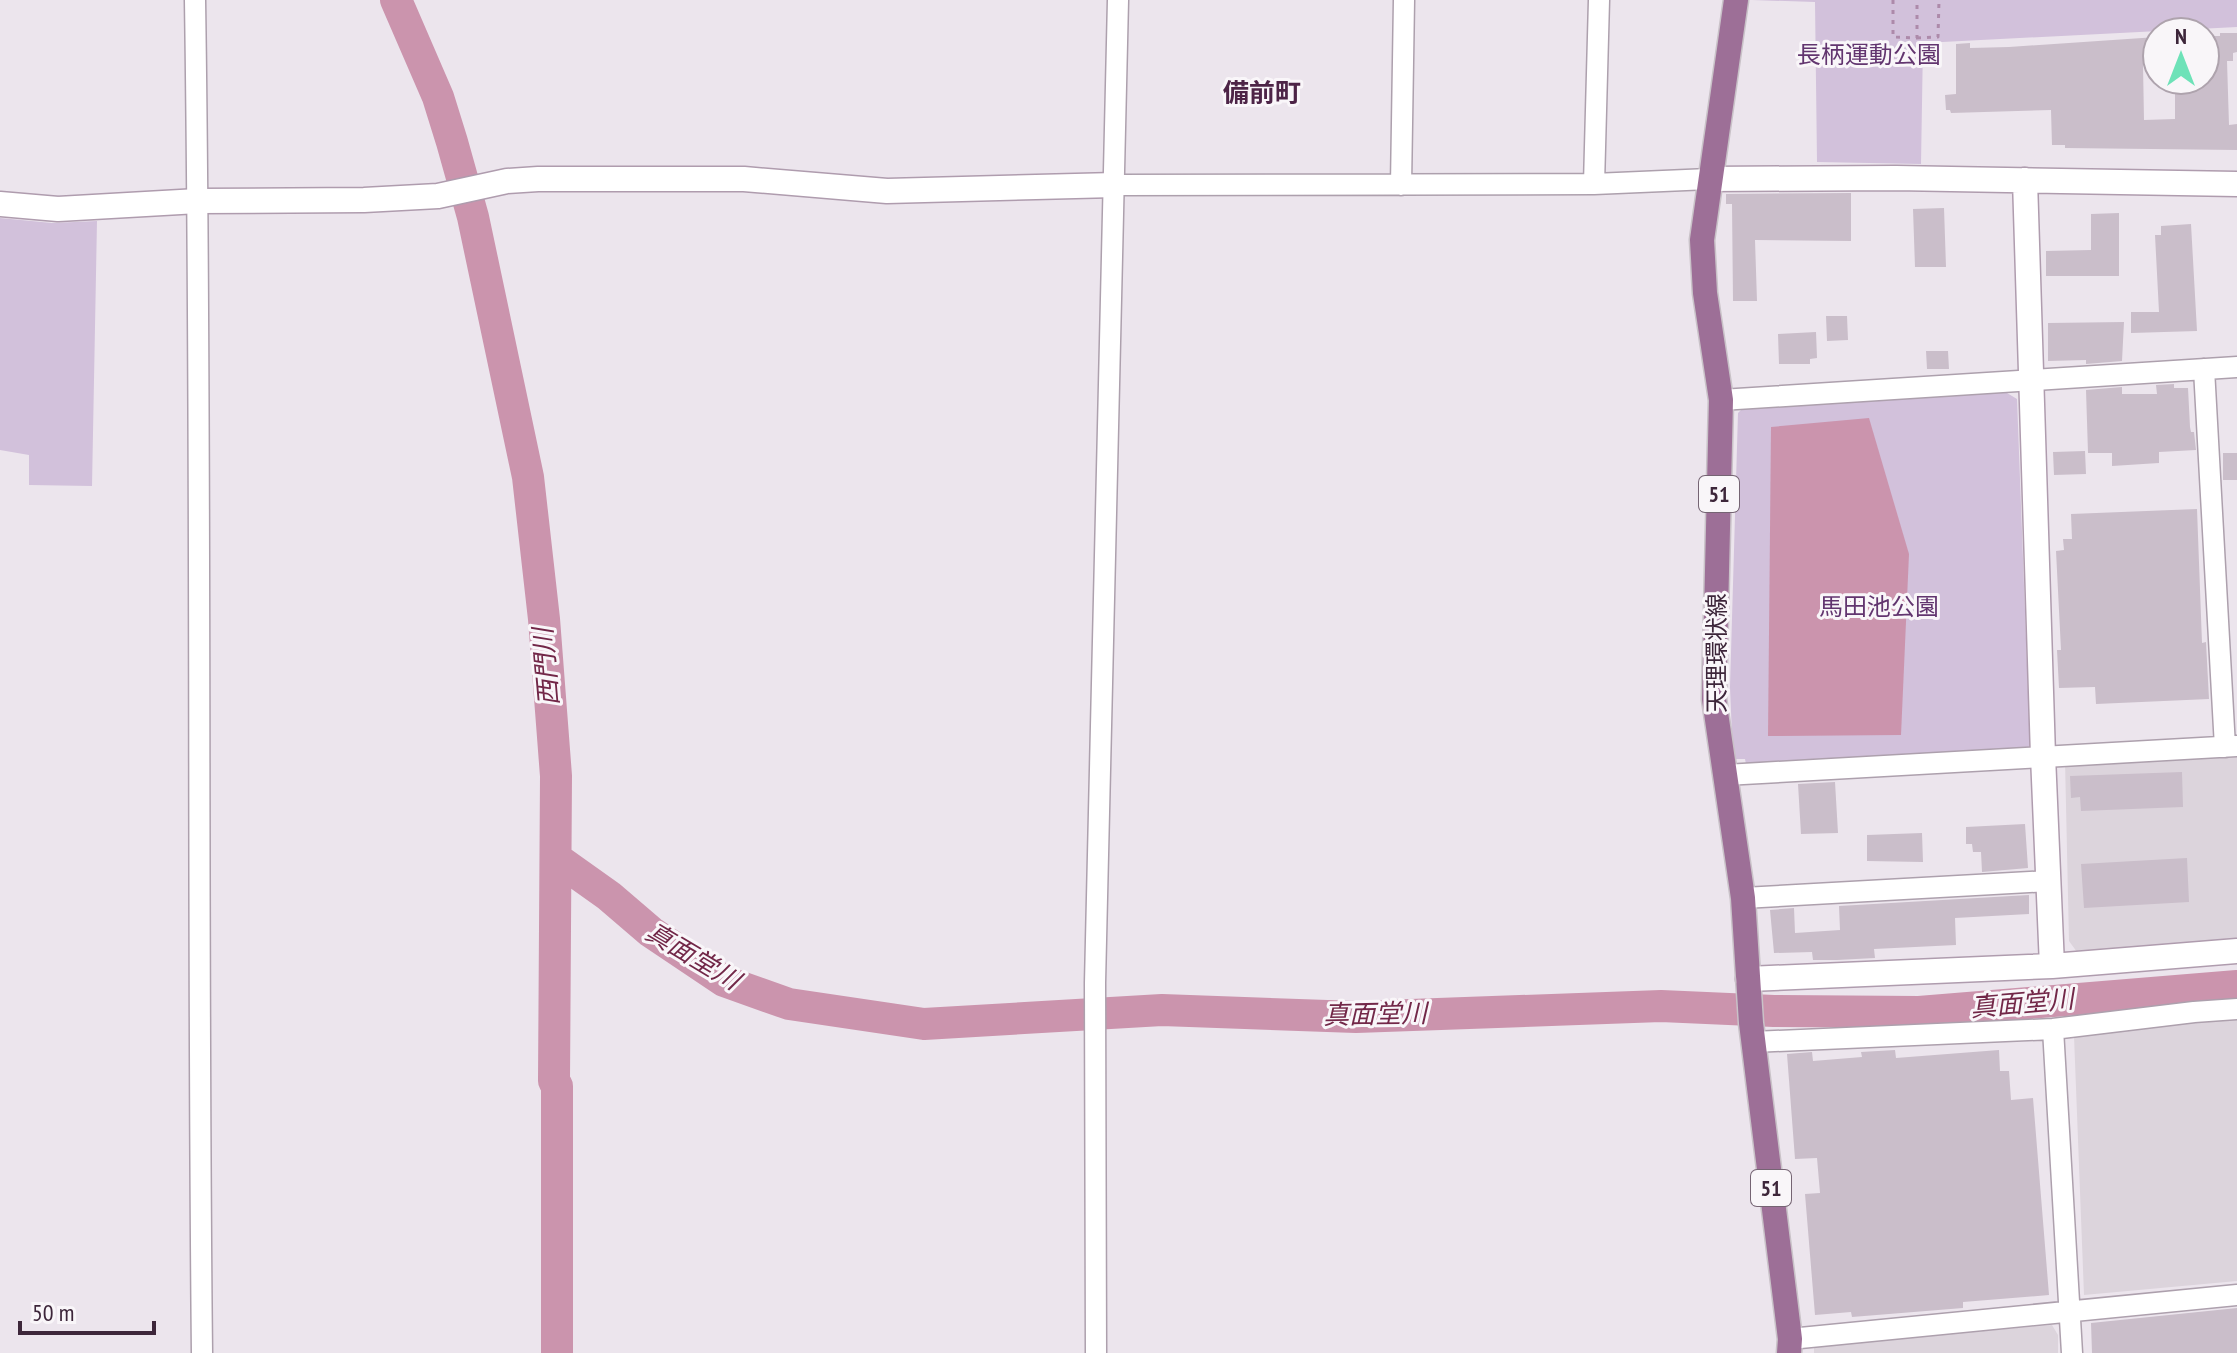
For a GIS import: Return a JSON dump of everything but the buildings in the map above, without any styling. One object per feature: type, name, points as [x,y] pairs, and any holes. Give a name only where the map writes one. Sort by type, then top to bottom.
[{"type":"main road","name":"天理環状線","points":[[1736,0],[1702,240],[1705,293],[1721,400],[1714,699],[1743,898],[1752,1032],[1790,1346]]},
{"type":"street","points":[[195,0],[202,1353]]},
{"type":"street","points":[[1096,1353],[1094,1037],[1118,0]]},
{"type":"street","points":[[1401,185],[1404,0]]},
{"type":"street","points":[[1594,184],[1599,0]]},
{"type":"street","points":[[0,204],[58,209],[198,201],[364,200],[438,196],[507,181],[538,179],[744,179],[887,191],[1115,185],[1594,184],[1709,179],[2237,184]]},
{"type":"street","points":[[2025,180],[2052,966]]},
{"type":"street","points":[[1721,400],[2237,367]]},
{"type":"street","points":[[1725,775],[2231,746],[2204,369]]},
{"type":"street","points":[[1743,898],[2049,881]]},
{"type":"street","points":[[1748,984],[2052,966],[2237,951]]},
{"type":"street","points":[[1752,1032],[2053,1029],[2237,1009]]},
{"type":"street","points":[[2053,1029],[2072,1353]]},
{"type":"street","points":[[1790,1346],[2237,1295]]},
{"type":"path","points":[[1893,0],[1893,37],[1917,38],[1938,37],[1939,0]]},
{"type":"path","points":[[1917,0],[1917,38]]},
{"type":"shaded area","points":[[1869,418],[1909,554],[1901,735],[1768,736],[1771,427]]},
{"type":"shaded area","points":[[2237,752],[2237,938],[2077,952],[2069,941],[2065,760]]},
{"type":"shaded area","points":[[2237,1018],[2237,1281],[2084,1295],[2074,1036],[2080,1028]]},
{"type":"shaded area","points":[[2052,1325],[2058,1335],[2058,1353],[1814,1353],[1814,1346]]},
{"type":"green space","name":"長柄運動公園","points":[[1752,0],[2237,0],[2237,27],[2221,28],[2221,16],[2141,16],[2141,32],[1923,43],[1921,164],[1817,162],[1815,2]]},
{"type":"green space","points":[[0,218],[52,223],[97,221],[92,486],[29,485],[29,455],[0,450]]},
{"type":"green space","name":"馬田池公園","points":[[2002,390],[2017,399],[2030,745],[2027,749],[1746,764],[1745,759],[1733,759],[1730,687],[1738,413],[1746,405]]},
{"type":"waterway","name":"西門川","points":[[396,0],[438,97],[473,217],[528,477],[544,619],[556,776],[554,1081],[557,1086],[557,1353]]},
{"type":"waterway","name":"真面堂川","points":[[557,859],[609,896],[651,932],[724,981],[789,1004],[924,1024],[1162,1010],[1356,1017],[1661,1006],[1919,1012],[2237,986]]},
{"type":"district","name":"備前町","points":[[1262,93]]}]
